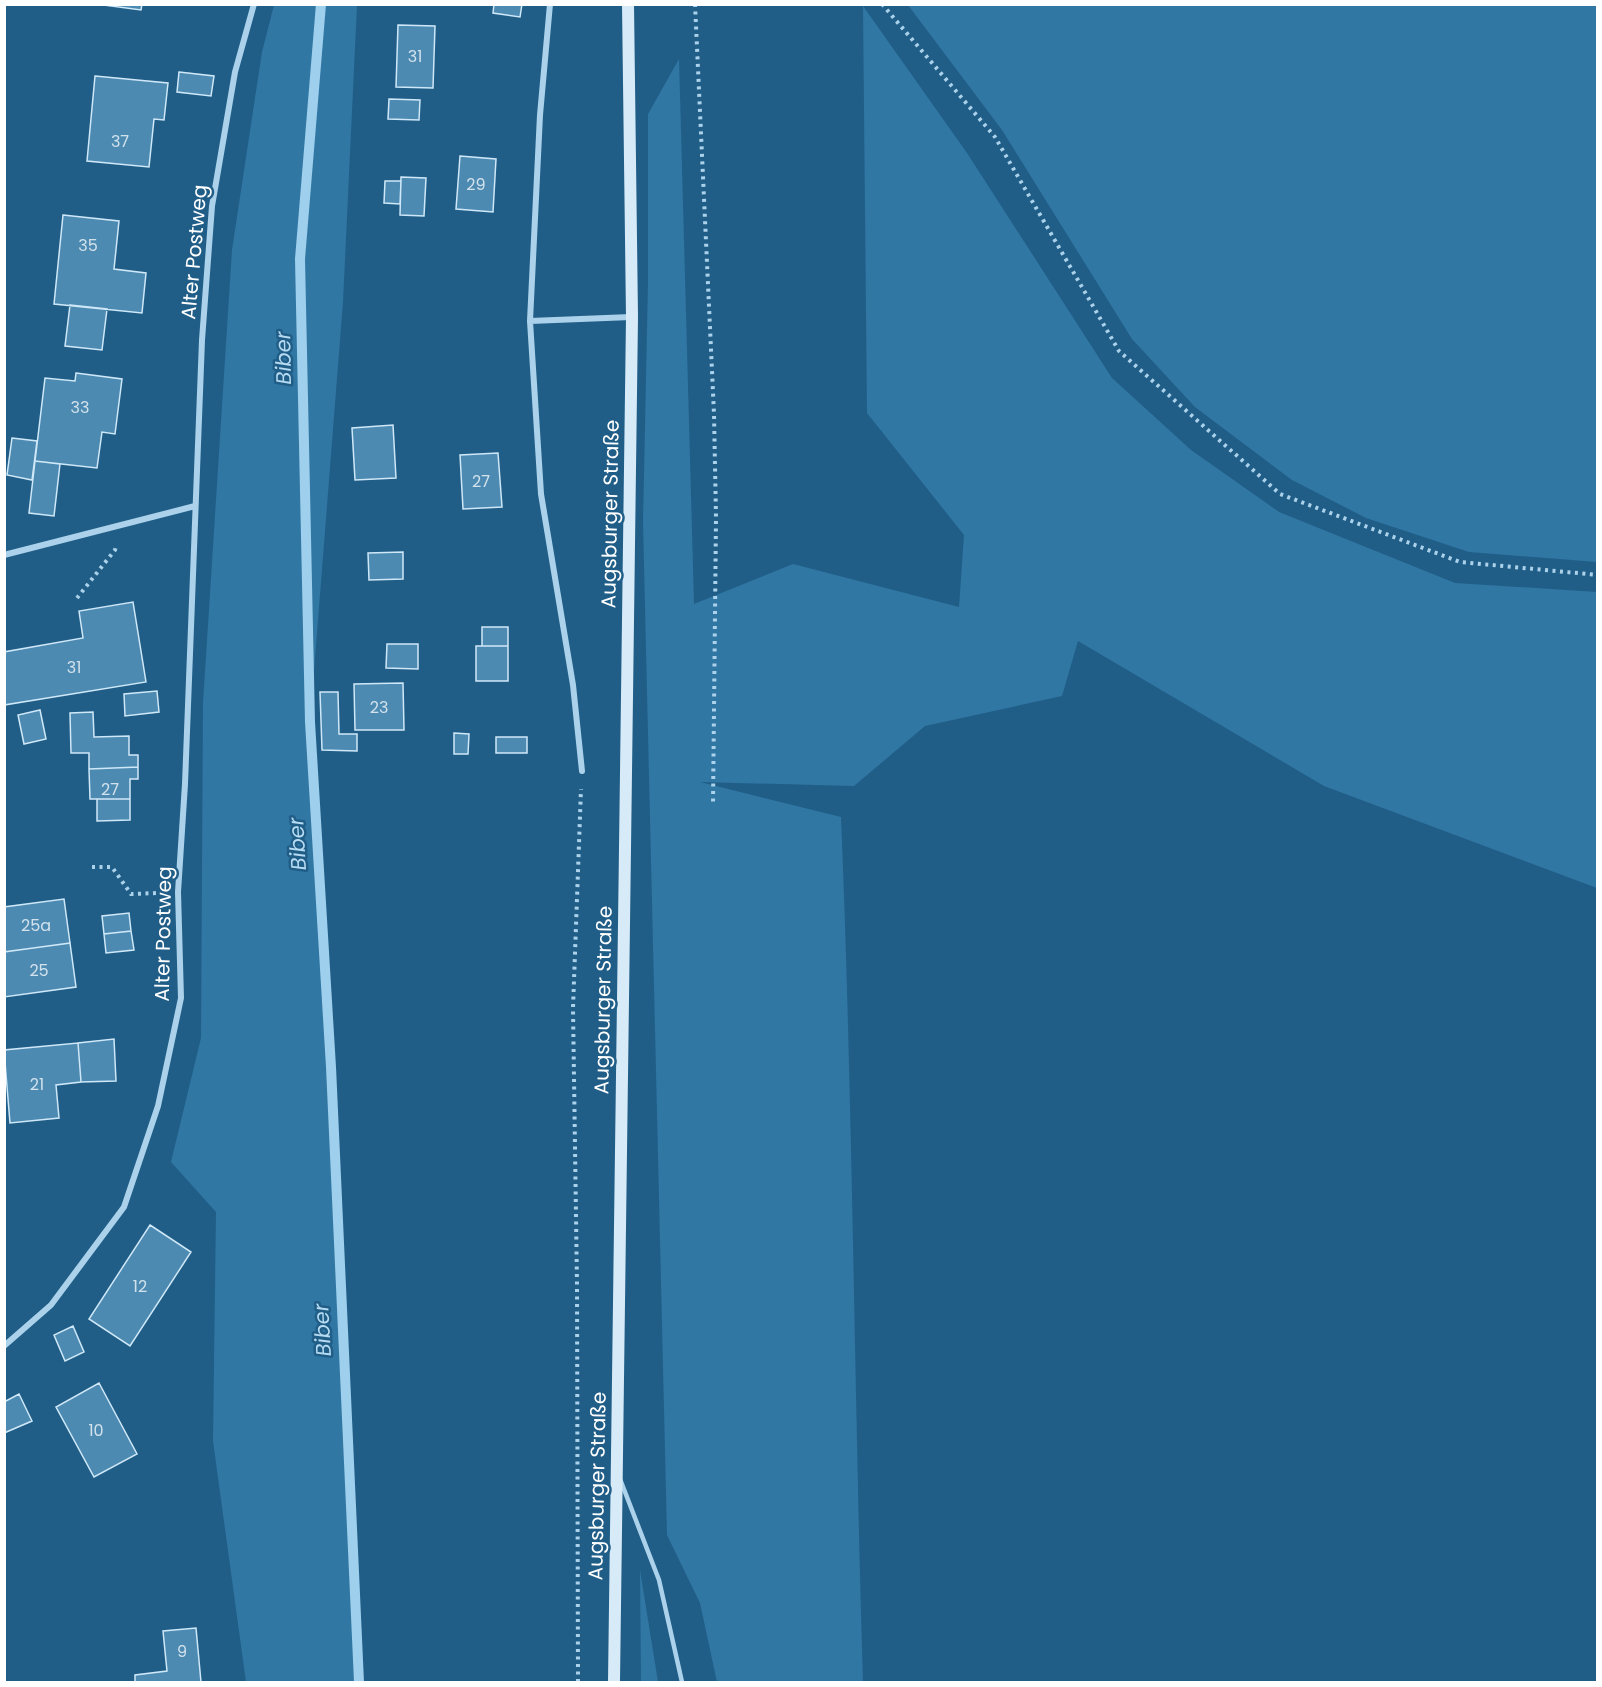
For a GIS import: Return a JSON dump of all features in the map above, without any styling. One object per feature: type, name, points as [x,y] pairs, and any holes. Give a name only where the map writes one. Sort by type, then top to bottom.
[{"type":"main road","name":"Augsburger Straße","points":[[614,1683],[632,317],[628,4]]},
{"type":"street","name":"Alter Postweg","points":[[4,1346],[51,1305],[124,1208],[158,1106],[181,999],[178,892],[185,784],[202,340],[212,206],[235,72],[254,4]]},
{"type":"street","points":[[550,4],[540,115],[530,321],[542,494],[573,685],[582,771]]},
{"type":"street","points":[[530,321],[632,317]]},
{"type":"street","points":[[4,555],[195,506]]},
{"type":"lane","points":[[617,1469],[659,1580],[682,1683]]},
{"type":"path","points":[[695,4],[714,414],[716,517],[713,805]]},
{"type":"path","points":[[882,4],[995,137],[1119,351],[1280,494],[1460,562],[1598,575]]},
{"type":"path","points":[[77,598],[116,550],[122,524]]},
{"type":"path","points":[[578,1683],[577,1285],[573,1008],[582,771]]},
{"type":"path","points":[[92,867],[112,867],[131,894],[178,892]]},
{"type":"shaded area","points":[[274,5],[357,5],[343,302],[310,722],[331,1067],[359,1682],[246,1682],[213,1441],[216,1212],[171,1162],[201,1038],[203,703],[232,250],[262,52]]},
{"type":"shaded area","points":[[908,5],[1597,5],[1597,562],[1469,552],[1366,518],[1292,480],[1195,407],[1132,339],[1002,130]]},
{"type":"shaded area","points":[[863,6],[967,153],[1112,378],[1191,450],[1279,512],[1455,583],[1597,592],[1597,888],[1324,786],[1078,641],[1062,696],[925,726],[854,786],[700,782],[841,817],[863,1682],[717,1682],[700,1603],[667,1535],[643,522],[648,283],[648,114],[679,59],[694,604],[793,564],[959,607],[964,535],[867,413]]},
{"type":"shaded area","points":[[640,1570],[658,1682],[641,1682]]},
{"type":"building","points":[[96,4],[142,4],[141,10]]},
{"type":"building","points":[[494,4],[522,4],[520,17],[493,13]]},
{"type":"building","points":[[398,25],[435,26],[433,88],[396,87]]},
{"type":"building","points":[[179,72],[214,76],[211,96],[177,92]]},
{"type":"building","points":[[95,76],[168,83],[164,120],[154,119],[149,167],[87,161]]},
{"type":"building","points":[[389,99],[420,100],[419,120],[388,119]]},
{"type":"building","points":[[460,156],[496,159],[493,212],[456,209]]},
{"type":"building","points":[[401,177],[426,178],[424,216],[400,215]]},
{"type":"building","points":[[385,181],[401,181],[400,204],[384,203]]},
{"type":"building","points":[[63,215],[119,221],[114,269],[146,273],[142,313],[54,304]]},
{"type":"building","points":[[70,305],[107,309],[102,350],[65,346]]},
{"type":"building","points":[[76,373],[122,379],[115,434],[102,432],[97,468],[35,461],[45,378],[75,381]]},
{"type":"building","points":[[393,425],[396,478],[355,480],[352,428]]},
{"type":"building","points":[[12,438],[37,441],[32,480],[7,475]]},
{"type":"building","points":[[498,453],[502,507],[463,509],[460,455]]},
{"type":"building","points":[[35,461],[60,464],[54,516],[29,513]]},
{"type":"building","points":[[403,552],[403,579],[369,580],[368,553]]},
{"type":"building","points":[[133,602],[146,682],[4,705],[4,652],[83,638],[79,611]]},
{"type":"building","points":[[482,627],[508,627],[508,646],[482,646]]},
{"type":"building","points":[[387,644],[418,644],[418,669],[386,668]]},
{"type":"building","points":[[476,646],[508,646],[508,681],[476,681]]},
{"type":"building","points":[[403,683],[404,730],[355,730],[354,684]]},
{"type":"building","points":[[157,691],[159,712],[125,716],[124,694]]},
{"type":"building","points":[[320,692],[338,692],[339,734],[357,734],[357,751],[322,750]]},
{"type":"building","points":[[40,710],[46,739],[24,744],[18,715]]},
{"type":"building","points":[[93,712],[94,737],[129,736],[129,755],[138,755],[138,767],[89,769],[89,753],[71,753],[70,713]]},
{"type":"building","points":[[454,733],[469,734],[468,754],[454,754]]},
{"type":"building","points":[[496,737],[527,737],[527,753],[496,753]]},
{"type":"building","points":[[138,767],[138,779],[130,779],[130,799],[90,799],[89,769]]},
{"type":"building","points":[[97,799],[130,799],[130,820],[97,821]]},
{"type":"building","points":[[64,899],[70,943],[4,952],[4,907]]},
{"type":"building","points":[[129,913],[131,931],[104,934],[102,916]]},
{"type":"building","points":[[131,931],[134,950],[106,953],[104,934]]},
{"type":"building","points":[[70,943],[76,987],[4,997],[4,952]]},
{"type":"building","points":[[114,1039],[116,1081],[81,1082],[78,1043]]},
{"type":"building","points":[[78,1043],[81,1082],[56,1085],[59,1118],[10,1123],[4,1050]]},
{"type":"building","points":[[150,1225],[191,1252],[130,1346],[89,1319]]},
{"type":"building","points":[[73,1326],[84,1352],[65,1361],[54,1335]]},
{"type":"building","points":[[99,1383],[137,1454],[94,1477],[56,1407]]},
{"type":"building","points":[[19,1394],[32,1421],[4,1433],[4,1402]]},
{"type":"building","points":[[196,1628],[201,1682],[135,1682],[135,1675],[167,1671],[163,1631]]},
{"type":"waterway","name":"Biber","points":[[321,4],[300,259],[310,722],[331,1067],[359,1682]]}]
